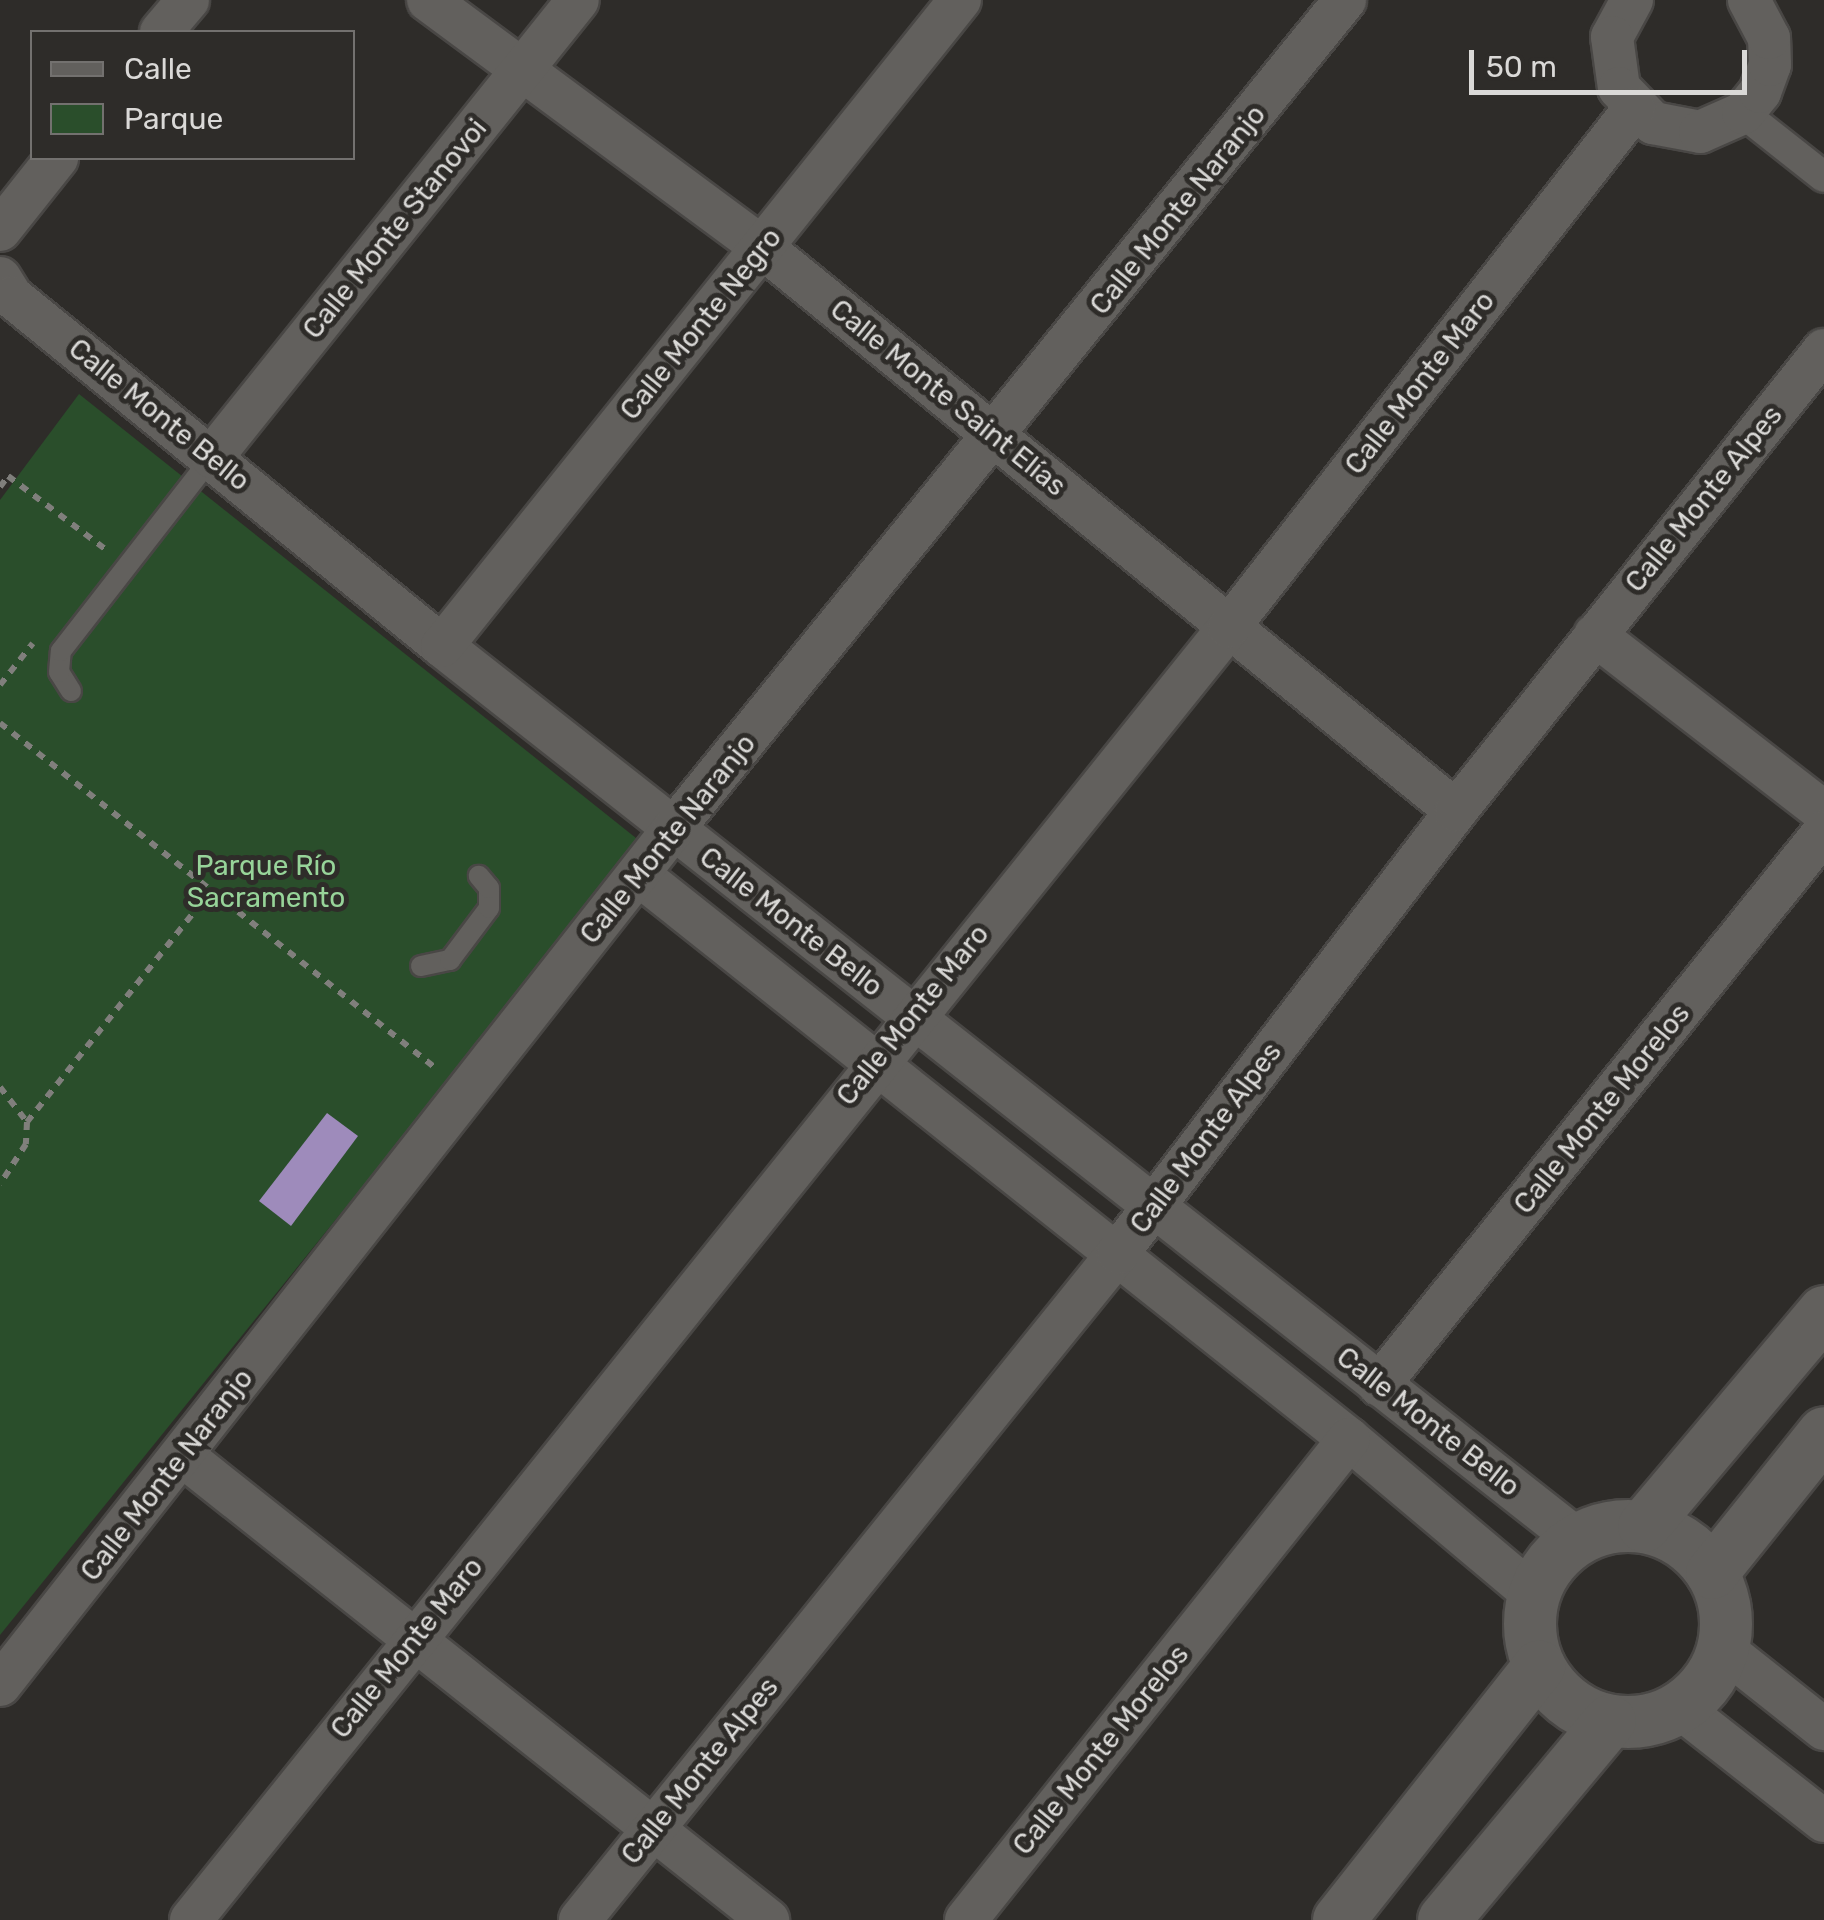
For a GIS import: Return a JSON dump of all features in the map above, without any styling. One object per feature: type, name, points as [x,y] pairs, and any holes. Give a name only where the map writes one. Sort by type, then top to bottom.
[{"type":"street","points":[[163,30],[188,0]]},
{"type":"street","name":"Calle Monte Saint Elías","points":[[428,0],[762,248],[1456,811]]},
{"type":"street","name":"Calle Monte Stanovoi","points":[[212,457],[578,0]]},
{"type":"street","name":"Calle Monte Negro","points":[[442,646],[960,0]]},
{"type":"street","name":"Calle Monte Naranjo","points":[[0,1685],[674,828],[996,437],[1345,0]]},
{"type":"street","points":[[1619,4],[1611,63],[1634,109],[1653,124],[1700,132],[1743,113],[1770,66],[1769,38],[1748,0]]},
{"type":"street","name":"Calle Monte Maro","points":[[191,1920],[911,1017],[1229,627],[1634,109]]},
{"type":"street","points":[[1743,113],[1824,177]]},
{"type":"street","points":[[0,230],[55,160]]},
{"type":"street","name":"Calle Monte Bello","points":[[6,288],[442,646],[1578,1538]]},
{"type":"street","name":"Calle Monte Alpes","points":[[580,1920],[1118,1254],[1456,811],[1824,350]]},
{"type":"street","points":[[1595,635],[1824,812]]},
{"type":"street","name":"Calle Monte Morelos","points":[[1379,1385],[1824,832]]},
{"type":"street","name":"Calle Monte Bello","points":[[638,875],[1349,1439],[1533,1594]]},
{"type":"street","points":[[1644,1526],[1824,1312]]},
{"type":"street","points":[[1712,1574],[1824,1433]]},
{"type":"street","name":"Calle Monte Morelos","points":[[966,1920],[1349,1439]]},
{"type":"street","points":[[182,1456],[412,1642],[768,1920]]},
{"type":"street","points":[[1610,1526],[1644,1526],[1694,1551],[1712,1574],[1727,1623],[1724,1649],[1700,1692],[1680,1708],[1647,1721],[1610,1721],[1569,1701],[1539,1667],[1529,1619],[1533,1594],[1543,1572],[1578,1538],[1610,1526]]},
{"type":"street","points":[[1724,1649],[1824,1729]]},
{"type":"street","points":[[1339,1920],[1539,1667]]},
{"type":"street","points":[[1680,1708],[1824,1820]]},
{"type":"street","points":[[1444,1920],[1610,1721]]},
{"type":"lane","points":[[71,692],[59,672],[61,650],[212,457]]},
{"type":"lane","points":[[421,966],[450,960],[490,908],[489,888],[479,876]]},
{"type":"path","points":[[0,470],[127,566]]},
{"type":"path","points":[[0,487],[8,476]]},
{"type":"path","points":[[0,723],[467,1093]]},
{"type":"path","points":[[0,1184],[26,1144],[27,1122],[212,891]]},
{"type":"path","points":[[0,1087],[27,1122]]},
{"type":"green space","name":"Parque Río Sacramento","points":[[79,394],[641,842],[0,1635],[0,500]]},
{"type":"building","points":[[327,1113],[358,1136],[291,1226],[259,1201]]}]
